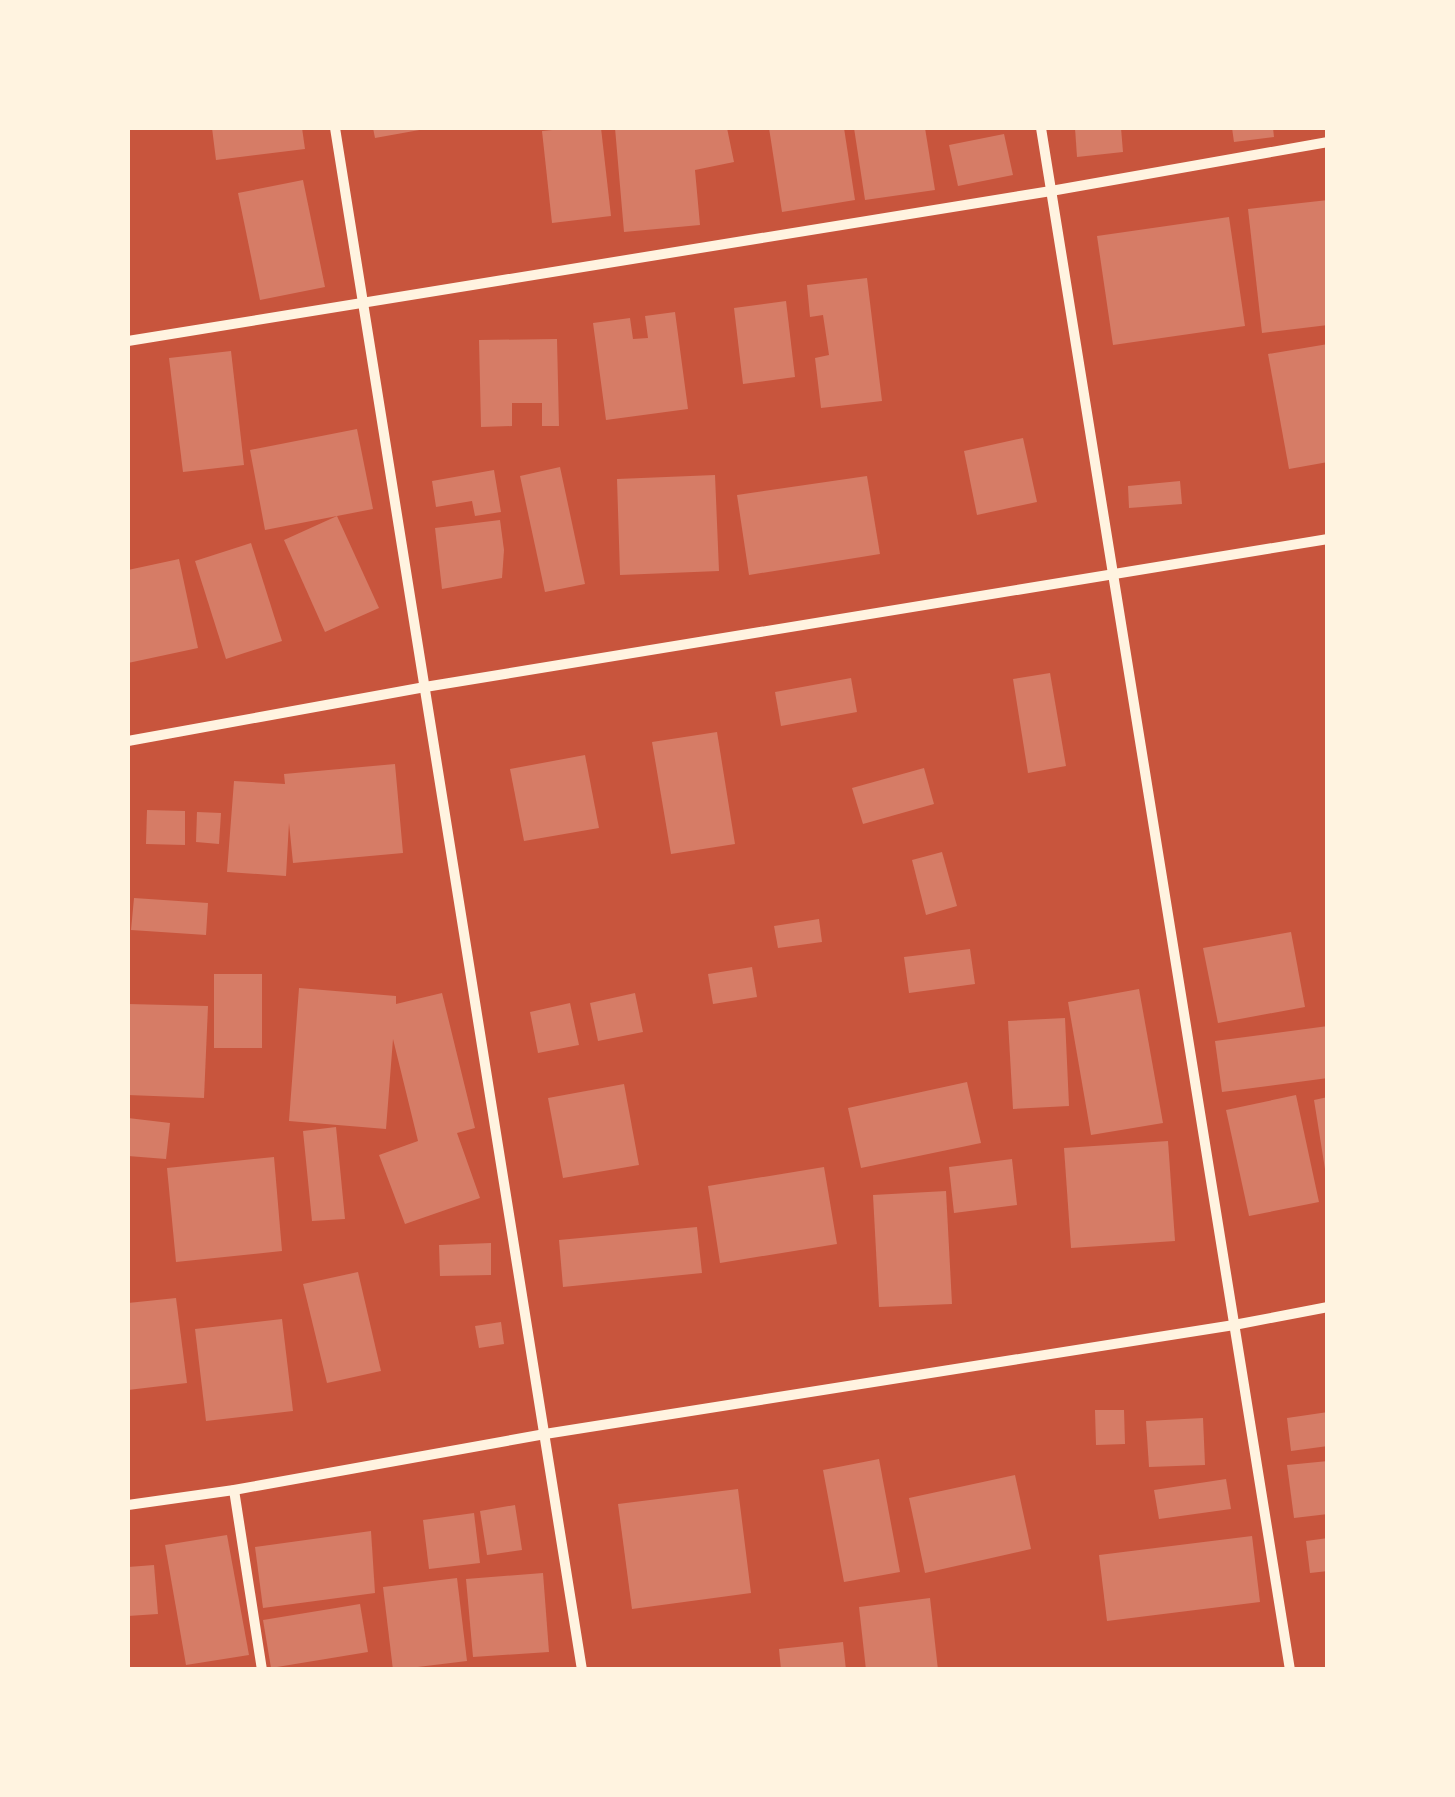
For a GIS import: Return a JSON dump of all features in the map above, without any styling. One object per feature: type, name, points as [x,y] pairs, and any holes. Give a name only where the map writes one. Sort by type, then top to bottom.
[{"type":"street","points":[[335,128],[582,1670]]},
{"type":"street","points":[[1041,128],[1290,1670]]},
{"type":"street","points":[[128,341],[1051,191],[1328,142]]},
{"type":"street","points":[[128,741],[425,686],[1328,540]]},
{"type":"street","points":[[128,1505],[1328,1307]]},
{"type":"street","points":[[234,1490],[262,1670]]},
{"type":"building","points":[[212,128],[302,128],[305,149],[216,160]]},
{"type":"building","points":[[373,128],[425,128],[425,129],[375,138]]},
{"type":"building","points":[[601,128],[611,216],[552,223],[542,131]]},
{"type":"building","points":[[615,128],[727,128],[734,162],[695,170],[700,225],[624,232]]},
{"type":"building","points":[[769,128],[844,128],[855,200],[782,212]]},
{"type":"building","points":[[854,128],[925,128],[935,190],[865,200]]},
{"type":"building","points":[[1075,128],[1121,128],[1123,152],[1077,157]]},
{"type":"building","points":[[1232,128],[1273,128],[1274,137],[1234,142]]},
{"type":"building","points":[[1004,134],[1013,175],[958,186],[949,145]]},
{"type":"building","points":[[303,180],[325,287],[260,300],[238,193]]},
{"type":"building","points":[[1328,200],[1328,325],[1262,333],[1248,209]]},
{"type":"building","points":[[1229,217],[1245,326],[1113,345],[1097,236]]},
{"type":"building","points":[[867,278],[882,401],[821,408],[815,358],[829,355],[823,315],[810,317],[807,285]]},
{"type":"building","points":[[786,301],[795,377],[743,384],[734,308]]},
{"type":"building","points":[[675,312],[688,409],[606,420],[593,323],[630,318],[633,339],[648,338],[645,316]]},
{"type":"building","points":[[557,339],[559,426],[542,426],[542,403],[512,403],[512,426],[481,427],[479,340]]},
{"type":"building","points":[[1328,344],[1328,462],[1289,469],[1268,354]]},
{"type":"building","points":[[231,351],[244,465],[183,472],[169,358]]},
{"type":"building","points":[[357,429],[373,509],[265,530],[250,450]]},
{"type":"building","points":[[1023,438],[1037,502],[977,515],[964,451]]},
{"type":"building","points":[[560,467],[585,584],[545,592],[520,476]]},
{"type":"building","points":[[494,470],[501,512],[475,516],[472,501],[436,507],[432,481]]},
{"type":"building","points":[[715,475],[719,571],[620,575],[617,479]]},
{"type":"building","points":[[867,476],[880,554],[749,575],[737,495]]},
{"type":"building","points":[[1180,481],[1182,504],[1129,508],[1128,486]]},
{"type":"building","points":[[337,516],[379,608],[325,632],[284,540]]},
{"type":"building","points":[[500,520],[502,578],[442,589],[435,528]]},
{"type":"building","points":[[251,543],[282,641],[226,659],[195,561]]},
{"type":"building","points":[[179,559],[198,648],[128,663],[128,570]]},
{"type":"building","points":[[1050,673],[1066,766],[1028,773],[1013,679]]},
{"type":"building","points":[[851,678],[857,712],[781,726],[775,692]]},
{"type":"building","points":[[717,732],[735,844],[671,854],[652,742]]},
{"type":"building","points":[[585,755],[599,828],[524,841],[510,769]]},
{"type":"building","points":[[395,764],[403,853],[293,863],[289,823],[286,876],[227,872],[234,781],[285,784],[284,774]]},
{"type":"building","points":[[924,768],[934,804],[863,824],[852,788]]},
{"type":"building","points":[[147,810],[185,811],[185,845],[146,844]]},
{"type":"building","points":[[197,812],[221,813],[219,844],[196,842]]},
{"type":"building","points":[[942,852],[957,906],[926,915],[912,860]]},
{"type":"building","points":[[134,898],[208,903],[206,935],[131,930]]},
{"type":"building","points":[[819,919],[822,942],[778,948],[774,926]]},
{"type":"building","points":[[1291,932],[1305,1007],[1218,1023],[1203,948]]},
{"type":"building","points":[[970,949],[975,984],[909,993],[904,957]]},
{"type":"building","points":[[752,967],[757,997],[713,1004],[708,974]]},
{"type":"building","points":[[214,974],[262,974],[262,1048],[214,1048]]},
{"type":"building","points":[[299,988],[396,996],[396,1004],[442,993],[475,1128],[457,1133],[480,1198],[405,1224],[379,1155],[418,1141],[393,1039],[386,1129],[289,1121]]},
{"type":"building","points":[[1139,989],[1163,1123],[1091,1135],[1068,1002]]},
{"type":"building","points":[[635,993],[643,1032],[598,1041],[590,1003]]},
{"type":"building","points":[[570,1003],[579,1045],[538,1053],[530,1012]]},
{"type":"building","points":[[128,1004],[208,1006],[204,1098],[128,1095]]},
{"type":"building","points":[[1065,1018],[1069,1106],[1013,1109],[1008,1021]]},
{"type":"building","points":[[1328,1026],[1328,1078],[1222,1092],[1215,1041]]},
{"type":"building","points":[[967,1082],[981,1143],[861,1168],[848,1108]]},
{"type":"building","points":[[624,1084],[639,1165],[563,1178],[548,1098]]},
{"type":"building","points":[[1296,1095],[1319,1202],[1249,1216],[1226,1110]]},
{"type":"building","points":[[1328,1097],[1328,1169],[1325,1169],[1314,1100]]},
{"type":"building","points":[[128,1118],[170,1123],[166,1159],[128,1156]]},
{"type":"building","points":[[336,1127],[345,1219],[312,1221],[303,1131]]},
{"type":"building","points":[[1168,1141],[1175,1241],[1071,1248],[1064,1148]]},
{"type":"building","points":[[274,1157],[282,1251],[176,1262],[167,1168]]},
{"type":"building","points":[[1012,1159],[1017,1205],[954,1213],[949,1167]]},
{"type":"building","points":[[824,1167],[837,1244],[720,1263],[708,1186]]},
{"type":"building","points":[[946,1191],[952,1304],[879,1307],[873,1195]]},
{"type":"building","points":[[697,1227],[702,1273],[563,1287],[559,1240]]},
{"type":"building","points":[[491,1243],[491,1275],[440,1276],[439,1245]]},
{"type":"building","points":[[358,1272],[381,1371],[327,1383],[303,1284]]},
{"type":"building","points":[[176,1298],[187,1383],[128,1390],[128,1303]]},
{"type":"building","points":[[282,1319],[293,1411],[206,1421],[195,1329]]},
{"type":"building","points":[[501,1322],[504,1344],[479,1348],[475,1326]]},
{"type":"building","points":[[1095,1410],[1124,1410],[1125,1444],[1096,1445]]},
{"type":"building","points":[[1328,1412],[1328,1446],[1291,1451],[1287,1418]]},
{"type":"building","points":[[1203,1418],[1205,1465],[1149,1467],[1146,1421]]},
{"type":"building","points":[[879,1459],[900,1572],[844,1582],[823,1470]]},
{"type":"building","points":[[1328,1461],[1328,1514],[1294,1518],[1287,1465]]},
{"type":"building","points":[[1015,1475],[1031,1549],[925,1573],[909,1498]]},
{"type":"building","points":[[1226,1479],[1231,1509],[1159,1519],[1154,1490]]},
{"type":"building","points":[[738,1489],[751,1593],[632,1609],[618,1504]]},
{"type":"building","points":[[515,1505],[522,1550],[487,1555],[480,1511]]},
{"type":"building","points":[[474,1513],[480,1563],[429,1569],[423,1520]]},
{"type":"building","points":[[371,1531],[375,1593],[263,1608],[255,1547]]},
{"type":"building","points":[[227,1535],[249,1655],[186,1665],[165,1545]]},
{"type":"building","points":[[1252,1536],[1260,1602],[1107,1621],[1099,1555]]},
{"type":"building","points":[[1328,1538],[1328,1571],[1310,1573],[1306,1541]]},
{"type":"building","points":[[154,1565],[158,1614],[128,1616],[128,1567]]},
{"type":"building","points":[[543,1573],[549,1652],[473,1657],[466,1579]]},
{"type":"building","points":[[457,1578],[467,1661],[393,1670],[383,1587]]},
{"type":"building","points":[[930,1598],[938,1670],[866,1670],[859,1607]]},
{"type":"building","points":[[360,1604],[368,1652],[271,1668],[263,1620]]},
{"type":"building","points":[[843,1642],[846,1670],[781,1670],[779,1649]]}]
